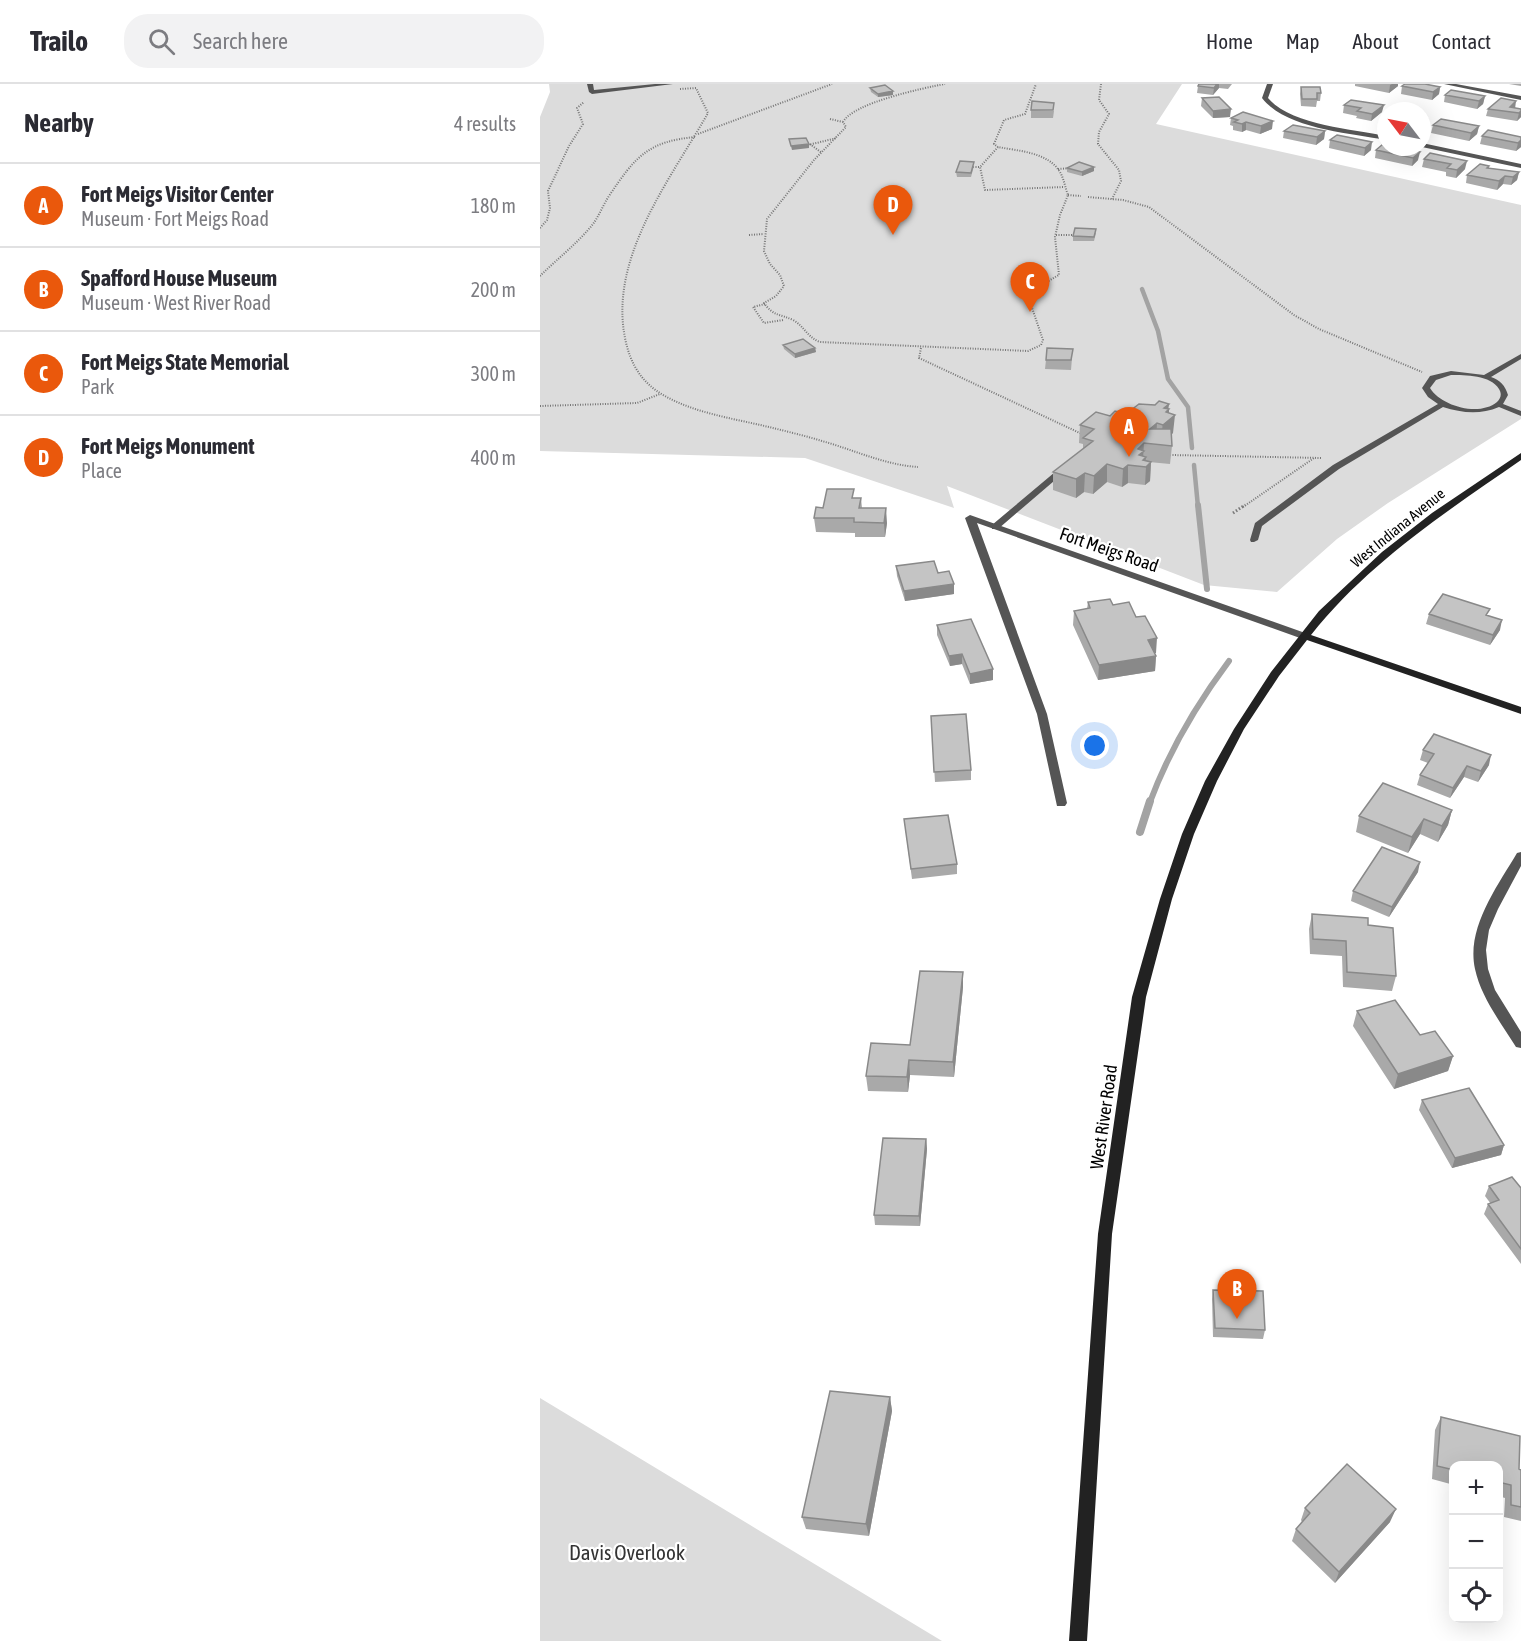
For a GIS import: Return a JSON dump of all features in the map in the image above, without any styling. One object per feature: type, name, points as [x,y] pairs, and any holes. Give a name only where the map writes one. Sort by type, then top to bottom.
[{"type":"main road","name":"West Indiana Avenue","points":[[1304,636],[1323,613],[1385,554],[1435,515],[1521,456]]},
{"type":"main road","name":"Fort Meigs Road","points":[[1304,636],[1521,711]]},
{"type":"main road","name":"West River Road","points":[[1078,1641],[1105,1234],[1139,997],[1184,844],[1211,782],[1239,729],[1304,636]]},
{"type":"street","points":[[1270,84],[1265,98],[1267,104],[1278,112],[1305,121],[1377,136]]},
{"type":"street","points":[[1447,84],[1521,99]]},
{"type":"street","points":[[1431,147],[1521,166]]},
{"type":"street","name":"Fort Meigs Road","points":[[1061,803],[1042,714],[970,518],[1304,636]]},
{"type":"street","points":[[1521,856],[1493,904],[1479,941],[1480,963],[1486,984],[1501,1015],[1521,1042]]},
{"type":"lane","points":[[590,84],[592,92],[672,87]]},
{"type":"lane","points":[[1485,377],[1521,356]]},
{"type":"lane","points":[[1451,373],[1485,377],[1495,382],[1504,393],[1504,399],[1498,405],[1479,410],[1467,410],[1443,404],[1428,394],[1428,382],[1433,378],[1451,373]]},
{"type":"lane","points":[[1254,540],[1258,525],[1350,459],[1443,404]]},
{"type":"lane","points":[[1498,405],[1521,414]]},
{"type":"lane","points":[[995,527],[1071,463]]},
{"type":"lane","points":[[1056,476],[1066,479]]},
{"type":"path","points":[[540,276],[593,224],[609,196],[641,155],[654,145],[670,139],[696,136],[832,84]]},
{"type":"path","points":[[836,120],[905,91],[945,84]]},
{"type":"path","points":[[1036,84],[1025,114],[1004,120],[995,137],[994,145],[1035,155],[1058,169],[1074,168]]},
{"type":"path","points":[[1101,84],[1096,95],[1097,101],[1108,114],[1108,118],[1099,132],[1098,144],[1119,170],[1121,181],[1112,199]]},
{"type":"path","points":[[672,87],[696,88],[708,112],[636,242],[621,303],[628,353],[642,379],[660,393],[700,410],[820,440],[899,466],[918,467]]},
{"type":"path","points":[[886,96],[891,97]]},
{"type":"path","points":[[540,228],[547,220],[550,208],[548,190],[583,124],[578,108],[587,100]]},
{"type":"path","points":[[1027,106],[1035,106]]},
{"type":"path","points":[[843,122],[851,114]]},
{"type":"path","points":[[787,320],[764,323],[753,307],[765,304],[784,286],[780,275],[766,258],[763,245],[764,234],[771,214],[846,127],[843,122],[830,119]]},
{"type":"path","points":[[822,153],[809,145],[838,138]]},
{"type":"path","points":[[973,167],[980,167],[998,147]]},
{"type":"path","points":[[980,167],[985,190],[1064,187]]},
{"type":"path","points":[[1058,169],[1068,195]]},
{"type":"path","points":[[1068,195],[1081,196]]},
{"type":"path","points":[[1041,345],[1043,336],[1030,302],[1033,291],[1059,275],[1055,253],[1056,235],[1062,206],[1068,195]]},
{"type":"path","points":[[1088,197],[1112,199],[1149,207],[1242,278],[1319,329],[1433,378]]},
{"type":"path","points":[[750,235],[764,234]]},
{"type":"path","points":[[1056,235],[1074,235]]},
{"type":"path","points":[[765,304],[776,317],[798,324],[812,339],[823,343],[1028,351],[1041,345],[1046,347]]},
{"type":"path","points":[[816,346],[823,343]]},
{"type":"path","points":[[921,348],[918,358],[1086,436]]},
{"type":"path","points":[[540,406],[637,403],[660,393]]},
{"type":"path","points":[[1170,455],[1350,459]]},
{"type":"path","points":[[1233,513],[1314,458]]},
{"type":"green space","points":[[549,84],[1182,84],[1156,124],[1521,205],[1521,419],[1388,503],[1337,539],[1277,592],[1204,585],[947,486],[954,508],[805,458],[540,451],[540,117],[550,92]]},
{"type":"green space","name":"Davis Overlook","points":[[540,1398],[942,1641],[540,1641]]},
{"type":"building","points":[[1199,84],[1217,84],[1214,88],[1198,86]]},
{"type":"building","points":[[1405,84],[1440,87],[1433,92],[1402,86]]},
{"type":"building","points":[[885,85],[893,91],[878,94],[870,88]]},
{"type":"building","points":[[1301,87],[1320,87],[1321,93],[1317,93],[1317,99],[1302,99]]},
{"type":"building","points":[[1451,90],[1485,96],[1479,101],[1445,95]]},
{"type":"building","points":[[1219,97],[1231,109],[1213,111],[1202,98]]},
{"type":"building","points":[[1501,98],[1516,101],[1510,107],[1521,109],[1521,111],[1519,113],[1488,109]]},
{"type":"building","points":[[1351,100],[1377,104],[1377,110],[1372,114],[1357,111],[1361,108],[1344,105]]},
{"type":"building","points":[[1032,101],[1054,103],[1053,110],[1031,110]]},
{"type":"building","points":[[1243,112],[1273,121],[1261,126],[1234,122],[1238,120],[1231,118]]},
{"type":"building","points":[[1441,119],[1479,126],[1471,133],[1433,125]]},
{"type":"building","points":[[1293,125],[1325,131],[1317,137],[1284,131]]},
{"type":"building","points":[[1488,130],[1521,137],[1521,140],[1518,143],[1482,136]]},
{"type":"building","points":[[1337,135],[1372,142],[1365,148],[1330,140]]},
{"type":"building","points":[[806,138],[809,144],[791,146],[789,139]]},
{"type":"building","points":[[1431,153],[1467,161],[1457,170],[1447,168],[1451,164],[1424,159],[1431,156]]},
{"type":"building","points":[[960,161],[974,162],[971,173],[956,172]]},
{"type":"building","points":[[1079,162],[1094,167],[1082,172],[1067,168]]},
{"type":"building","points":[[1480,164],[1489,166],[1487,168],[1519,172],[1513,177],[1505,176],[1499,181],[1467,175]]},
{"type":"building","points":[[1075,228],[1096,229],[1094,237],[1073,236]]},
{"type":"building","points":[[803,339],[815,348],[795,354],[783,345]]},
{"type":"building","points":[[1047,348],[1073,349],[1071,360],[1046,360]]},
{"type":"building","points":[[1159,401],[1169,404],[1164,408],[1169,409],[1166,412],[1175,415],[1163,425],[1157,423],[1150,429],[1171,429],[1172,446],[1144,443],[1138,449],[1144,451],[1139,455],[1146,457],[1143,460],[1151,462],[1146,467],[1128,465],[1123,469],[1107,464],[1094,476],[1085,473],[1076,479],[1053,472],[1093,441],[1083,438],[1094,429],[1080,425],[1096,412],[1110,416],[1115,411],[1126,414],[1139,404],[1155,405]]},
{"type":"building","points":[[827,489],[854,489],[852,498],[861,498],[859,508],[886,508],[884,523],[854,522],[854,518],[814,518],[816,507],[823,508]]},
{"type":"building","points":[[934,561],[938,573],[949,571],[954,584],[904,591],[896,566]]},
{"type":"building","points":[[1443,594],[1490,609],[1486,615],[1502,620],[1493,635],[1429,614]]},
{"type":"building","points":[[1110,599],[1113,605],[1129,602],[1136,617],[1145,616],[1157,638],[1148,640],[1156,656],[1099,665],[1074,611],[1090,608],[1088,602]]},
{"type":"building","points":[[971,619],[993,669],[970,674],[962,654],[949,656],[937,625]]},
{"type":"building","points":[[966,714],[971,770],[934,772],[931,716]]},
{"type":"building","points":[[1434,734],[1491,755],[1481,771],[1467,766],[1453,788],[1420,775],[1434,754],[1423,750]]},
{"type":"building","points":[[1383,783],[1452,810],[1442,826],[1424,819],[1412,837],[1359,816]]},
{"type":"building","points":[[948,815],[957,864],[911,869],[904,819]]},
{"type":"building","points":[[1382,847],[1420,862],[1392,907],[1353,891]]},
{"type":"building","points":[[1312,914],[1368,918],[1368,925],[1393,928],[1396,976],[1347,972],[1346,941],[1313,939]]},
{"type":"building","points":[[920,971],[963,972],[953,1062],[909,1060],[907,1077],[866,1076],[871,1043],[910,1045]]},
{"type":"building","points":[[1395,1000],[1420,1035],[1435,1031],[1453,1056],[1398,1074],[1357,1011]]},
{"type":"building","points":[[1469,1088],[1504,1145],[1455,1158],[1422,1100]]},
{"type":"building","points":[[883,1138],[926,1139],[919,1216],[874,1215]]},
{"type":"building","points":[[1512,1177],[1521,1188],[1521,1249],[1488,1204],[1499,1200],[1489,1186]]},
{"type":"building","points":[[1213,1290],[1263,1291],[1265,1330],[1215,1328]]},
{"type":"building","points":[[830,1391],[890,1397],[866,1524],[802,1517]]},
{"type":"building","points":[[1441,1417],[1520,1436],[1521,1507],[1511,1505],[1511,1485],[1503,1483],[1503,1461],[1449,1461],[1449,1469],[1437,1466]]},
{"type":"building","points":[[1347,1464],[1396,1509],[1339,1572],[1296,1529],[1310,1513],[1305,1508]]},
{"type":"waterway","points":[[1142,289],[1158,331],[1168,379],[1188,407],[1192,448]]},
{"type":"waterway","points":[[1194,465],[1198,507]]},
{"type":"waterway","points":[[1198,505],[1207,589]]},
{"type":"waterway","points":[[1150,802],[1184,729],[1205,694],[1229,661]]},
{"type":"waterway","points":[[1140,832],[1150,801]]},
{"type":"place","name":"Fort Meigs Monument","points":[[893,235]]},
{"type":"place","name":"Fort Meigs State Memorial","points":[[1030,312]]},
{"type":"place","name":"Fort Meigs Visitor Center","points":[[1129,457]]},
{"type":"place","name":"Spafford House Museum","points":[[1237,1319]]}]
